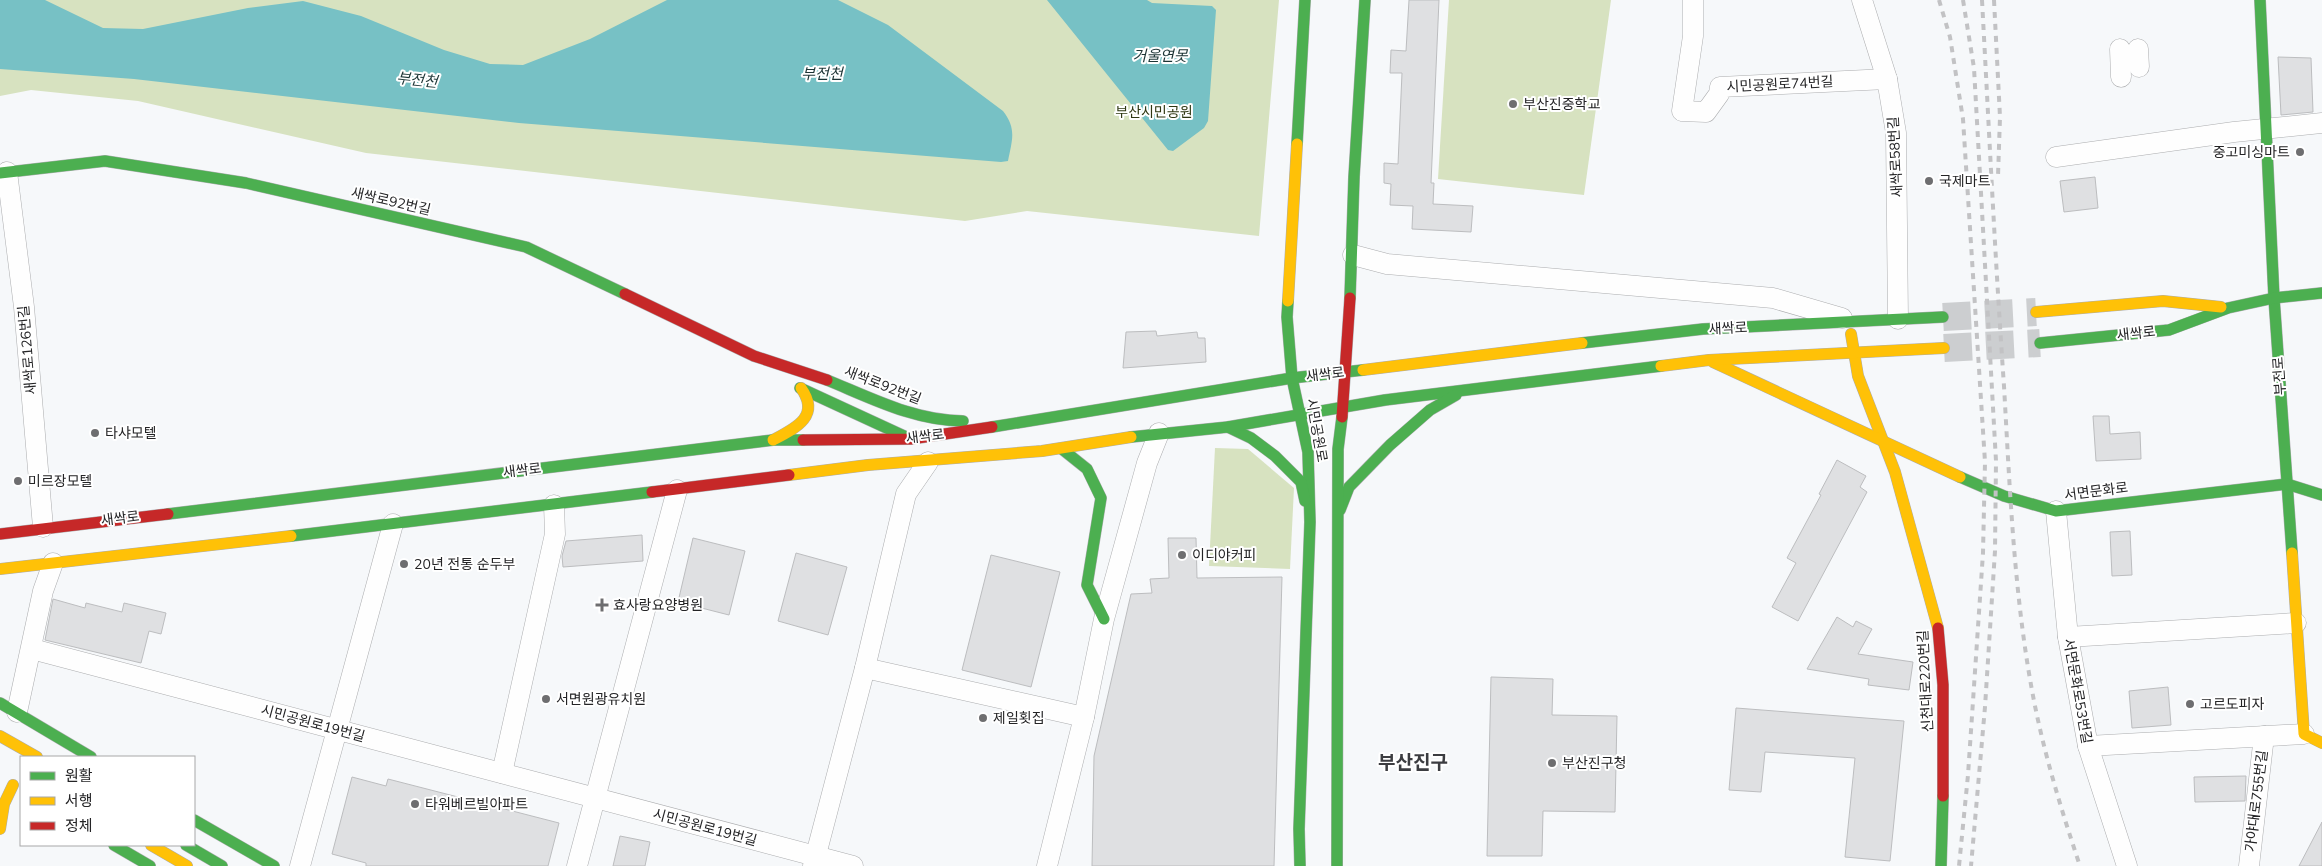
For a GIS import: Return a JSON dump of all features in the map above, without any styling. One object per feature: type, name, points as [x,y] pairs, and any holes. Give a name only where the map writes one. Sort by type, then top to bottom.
[{"type":"main road","name":"시민공원로","points":[[1300,866],[1310,522],[1308,452],[1292,378],[1287,317],[1305,0]]},
{"type":"main road","name":"시민공원로","points":[[1337,866],[1339,698],[1338,449],[1346,372],[1353,255],[1354,177],[1365,0]]},
{"type":"main road","name":"부전로","points":[[2260,0],[2274,298],[2304,734]]},
{"type":"main road","name":"새싹로92번길","points":[[3,173],[105,161],[246,183],[526,247],[754,356],[807,372],[904,412],[944,421],[1035,420]]},
{"type":"main road","name":"새싹로","points":[[2040,343],[2169,330],[2228,308],[2274,298],[2322,293]]},
{"type":"main road","name":"새싹로","points":[[2036,312],[2164,301],[2228,308]]},
{"type":"main road","name":"새싹로","points":[[0,534],[43,527],[773,440],[911,439],[1292,378],[1703,329],[1849,320],[1942,317]]},
{"type":"main road","points":[[1849,320],[1858,376],[1884,443]]},
{"type":"main road","name":"새싹로","points":[[0,569],[554,505],[868,465],[928,462],[1062,449],[1159,433],[1228,428],[1300,416],[1343,406],[1709,360],[1944,348]]},
{"type":"main road","name":"새싹로92번길","points":[[754,356],[793,383],[911,439],[928,462]]},
{"type":"main road","name":"서면문화로","points":[[1709,360],[1884,443],[2004,496],[2056,511],[2287,484],[2322,495]]},
{"type":"main road","points":[[773,440],[797,427],[809,411],[808,399],[793,383]]},
{"type":"main road","points":[[1337,516],[1349,487],[1390,445],[1430,410],[1464,390]]},
{"type":"main road","points":[[1228,428],[1257,442],[1275,456],[1301,482],[1310,522]]},
{"type":"main road","name":"신천대로220번길","points":[[1884,443],[1895,472],[1937,620],[1943,685],[1944,832],[1941,866]]},
{"type":"main road","points":[[1062,449],[1087,469],[1101,498],[1087,585],[1104,620]]},
{"type":"main road","points":[[0,703],[89,756]]},
{"type":"main road","points":[[2304,734],[2322,743]]},
{"type":"main road","points":[[0,736],[35,756]]},
{"type":"main road","points":[[0,778],[17,788],[4,804],[0,829]]},
{"type":"main road","points":[[195,821],[274,866]]},
{"type":"main road","points":[[116,846],[150,866]]},
{"type":"main road","points":[[153,846],[187,866]]},
{"type":"main road","points":[[188,846],[222,866]]},
{"type":"street","name":"시민공원로74번길","points":[[1693,0],[1693,36],[1682,111],[1706,112],[1719,94],[1720,86],[1887,79]]},
{"type":"street","name":"새싹로58번길","points":[[1862,0],[1887,79],[1896,133],[1898,319]]},
{"type":"street","points":[[2121,77],[2132,55]]},
{"type":"street","points":[[2056,157],[2322,123]]},
{"type":"street","name":"새싹로126번길","points":[[3,173],[24,307],[43,527]]},
{"type":"street","name":"새싹로","points":[[1353,255],[1387,264],[1773,298],[1849,320]]},
{"type":"street","points":[[1047,866],[1084,717],[1104,620],[1147,463],[1159,433]]},
{"type":"street","name":"새싹로","points":[[865,668],[906,494],[928,462]]},
{"type":"street","points":[[577,866],[677,490]]},
{"type":"street","points":[[502,773],[555,534],[554,505]]},
{"type":"street","name":"서면문화로53번길","points":[[2056,511],[2068,637],[2088,746],[2128,866]]},
{"type":"street","points":[[300,866],[393,524]]},
{"type":"street","points":[[18,712],[43,591],[53,563]]},
{"type":"street","points":[[2068,637],[2296,623]]},
{"type":"street","name":"시민공원로19번길","points":[[32,649],[595,798],[814,861],[853,866]]},
{"type":"street","points":[[814,861],[865,668],[1084,717]]},
{"type":"street","points":[[2088,746],[2304,734]]},
{"type":"street","name":"가야대로755번길","points":[[2249,866],[2264,736]]},
{"type":"green space","name":"부산시민공원","points":[[0,0],[1279,0],[1259,236],[1027,211],[965,221],[366,153],[138,101],[31,90],[0,96]]},
{"type":"green space","points":[[1449,0],[1611,0],[1584,195],[1438,179]]},
{"type":"green space","points":[[1215,448],[1248,449],[1294,488],[1290,569],[1209,566]]},
{"type":"water","name":"부전천","points":[[0,0],[45,0],[103,28],[143,29],[248,8],[303,1],[361,16],[444,50],[490,64],[523,65],[590,39],[667,0],[838,0],[888,25],[1003,111],[1012,129],[1012,141],[1008,161],[1001,162],[519,123],[134,79],[0,69]]},
{"type":"water","name":"거울연못","points":[[1047,0],[1147,0],[1152,3],[1212,6],[1216,10],[1208,121],[1204,128],[1173,151],[1168,150]]},
{"type":"building","points":[[1409,0],[1439,0],[1431,183],[1434,183],[1433,204],[1473,206],[1471,232],[1412,229],[1413,206],[1390,205],[1391,184],[1384,183],[1384,163],[1398,164],[1402,73],[1390,73],[1391,50],[1406,51]]},
{"type":"building","points":[[2278,57],[2311,58],[2313,112],[2281,115]]},
{"type":"building","points":[[2095,177],[2098,208],[2064,212],[2060,181]]},
{"type":"building","points":[[1156,331],[1157,336],[1197,332],[1198,338],[1205,338],[1206,362],[1123,368],[1126,332]]},
{"type":"building","points":[[2093,416],[2109,416],[2110,434],[2140,432],[2141,459],[2096,461]]},
{"type":"building","points":[[1837,460],[1866,476],[1860,487],[1867,492],[1798,621],[1772,607],[1796,563],[1787,558],[1821,495],[1819,494]]},
{"type":"building","points":[[2130,531],[2132,575],[2112,576],[2110,532]]},
{"type":"building","points":[[642,535],[643,561],[563,567],[562,556],[566,541]]},
{"type":"building","points":[[693,538],[745,551],[729,615],[678,602]]},
{"type":"building","points":[[1168,538],[1196,538],[1197,578],[1282,577],[1274,866],[1092,866],[1094,756],[1131,594],[1152,593],[1150,579],[1169,578]]},
{"type":"building","points":[[796,553],[847,567],[828,635],[778,621]]},
{"type":"building","points":[[991,555],[1060,572],[1031,687],[962,670]]},
{"type":"building","points":[[53,599],[85,608],[86,603],[122,612],[124,603],[166,613],[161,634],[149,631],[141,663],[45,640]]},
{"type":"building","points":[[1837,617],[1853,627],[1856,621],[1872,629],[1858,654],[1913,662],[1909,690],[1868,685],[1869,679],[1807,669]]},
{"type":"building","name":"부산진구청","points":[[1491,677],[1553,679],[1552,715],[1617,716],[1615,812],[1543,811],[1542,856],[1487,856]]},
{"type":"building","points":[[2168,687],[2171,725],[2132,728],[2129,691]]},
{"type":"building","points":[[1736,708],[1904,721],[1890,861],[1845,857],[1855,758],[1765,752],[1761,792],[1729,790]]},
{"type":"building","points":[[2246,776],[2245,801],[2195,802],[2194,777]]},
{"type":"building","name":"타워베르빌아파트","points":[[352,777],[386,786],[388,779],[559,823],[548,866],[366,866],[366,863],[332,854]]},
{"type":"building","points":[[2322,822],[2322,866],[2299,866]]},
{"type":"building","points":[[620,836],[650,842],[645,866],[613,866]]},
{"type":"tunnel","points":[[1943,317],[2036,312]]},
{"type":"tunnel","points":[[1944,348],[2040,343]]},
{"type":"railway","points":[[1939,0],[1950,37],[1963,119],[1985,462],[1983,553],[1968,775],[1959,866]]},
{"type":"railway","points":[[1963,0],[1974,68],[1996,461],[1995,551],[1985,707],[1971,866]]},
{"type":"railway","points":[[1982,0],[2017,584],[2027,662],[2043,743],[2060,805],[2080,866]]},
{"type":"railway","points":[[1994,0],[2000,117],[1998,176]]},
{"type":"traffic: fast","points":[[1297,144],[1305,0]]},
{"type":"traffic: fast","points":[[1350,298],[1354,177],[1365,0]]},
{"type":"traffic: fast","points":[[2260,0],[2274,298],[2292,553]]},
{"type":"traffic: fast","points":[[0,173],[105,161],[246,183],[526,247],[625,294]]},
{"type":"traffic: fast","points":[[2040,343],[2169,330],[2228,308],[2274,298],[2322,293]]},
{"type":"traffic: fast","points":[[1288,301],[1287,317],[1292,378],[1308,452],[1310,522],[1299,829],[1300,866]]},
{"type":"traffic: fast","points":[[1582,343],[1703,329],[1943,317]]},
{"type":"traffic: fast","points":[[1131,437],[1228,427],[1385,400],[1661,366]]},
{"type":"traffic: fast","points":[[992,427],[1292,378],[1363,370]]},
{"type":"traffic: fast","points":[[827,380],[910,413],[945,420],[963,421]]},
{"type":"traffic: fast","points":[[800,388],[904,436]]},
{"type":"traffic: fast","points":[[1340,510],[1349,487],[1390,445],[1430,410],[1456,395]]},
{"type":"traffic: fast","points":[[1337,866],[1338,449],[1342,417]]},
{"type":"traffic: fast","points":[[1228,427],[1251,438],[1275,456],[1301,482],[1305,501]]},
{"type":"traffic: fast","points":[[168,514],[773,440],[803,440]]},
{"type":"traffic: fast","points":[[1062,449],[1087,469],[1101,498],[1087,585],[1104,619]]},
{"type":"traffic: fast","points":[[1960,477],[2004,496],[2056,511],[2287,484],[2322,495]]},
{"type":"traffic: fast","points":[[291,536],[652,492]]},
{"type":"traffic: fast","points":[[0,703],[89,756]]},
{"type":"traffic: fast","points":[[1941,866],[1943,796]]},
{"type":"traffic: fast","points":[[195,821],[274,866]]},
{"type":"traffic: fast","points":[[116,846],[150,866]]},
{"type":"traffic: fast","points":[[188,846],[222,866]]},
{"type":"traffic: slow","points":[[1288,301],[1297,144]]},
{"type":"traffic: slow","points":[[2036,312],[2163,301],[2221,307]]},
{"type":"traffic: slow","points":[[1851,334],[1858,376],[1895,472],[1938,628]]},
{"type":"traffic: slow","points":[[1363,370],[1582,343]]},
{"type":"traffic: slow","points":[[1661,366],[1709,360],[1944,348]]},
{"type":"traffic: slow","points":[[1713,362],[1960,477]]},
{"type":"traffic: slow","points":[[773,440],[797,426],[807,414],[808,406],[801,388]]},
{"type":"traffic: slow","points":[[789,475],[868,465],[1042,451],[1131,437]]},
{"type":"traffic: slow","points":[[0,569],[291,536]]},
{"type":"traffic: slow","points":[[2292,553],[2304,734],[2322,743]]},
{"type":"traffic: slow","points":[[0,736],[35,756]]},
{"type":"traffic: slow","points":[[0,829],[4,804],[13,785]]},
{"type":"traffic: slow","points":[[153,846],[187,866]]},
{"type":"traffic: jam","points":[[625,294],[754,356],[827,380]]},
{"type":"traffic: jam","points":[[1342,417],[1350,298]]},
{"type":"traffic: jam","points":[[803,440],[911,439],[992,427]]},
{"type":"traffic: jam","points":[[652,492],[789,475]]},
{"type":"traffic: jam","points":[[0,534],[168,514]]},
{"type":"traffic: jam","points":[[1938,628],[1943,685],[1943,796]]},
{"type":"place","name":"부산진중학교","points":[[1513,104]]},
{"type":"place","name":"중고미싱마트","points":[[2300,152]]},
{"type":"place","name":"국제마트","points":[[1929,181]]},
{"type":"place","name":"타샤모텔","points":[[95,433]]},
{"type":"place","name":"미르장모텔","points":[[18,481]]},
{"type":"place","name":"이디야커피","points":[[1182,555]]},
{"type":"place","name":"20년 전통 순두부","points":[[404,564]]},
{"type":"place","name":"효사랑요양병원","points":[[602,605]]},
{"type":"place","name":"서면원광유치원","points":[[546,699]]},
{"type":"place","name":"고르도피자","points":[[2190,704]]},
{"type":"place","name":"제일횟집","points":[[983,718]]},
{"type":"place","name":"부산진구청","points":[[1552,763]]},
{"type":"place","name":"타워베르빌아파트","points":[[415,804]]},
{"type":"district","name":"부산진구","points":[[1413,762]]}]
